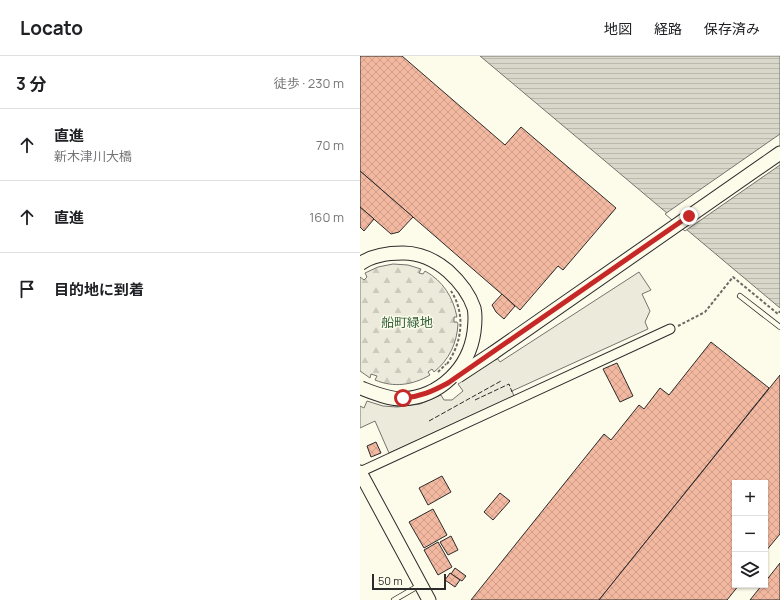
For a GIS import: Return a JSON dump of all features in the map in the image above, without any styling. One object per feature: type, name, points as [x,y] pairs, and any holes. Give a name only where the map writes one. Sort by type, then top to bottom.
[{"type":"street","points":[[360,388],[403,398],[416,397],[443,386],[493,353],[780,153]]},
{"type":"street","points":[[360,264],[376,256],[390,253],[411,253],[422,256],[443,267],[466,291],[474,309],[476,320],[472,346],[464,364],[452,378],[431,392],[401,399],[387,397],[360,388]]},
{"type":"street","points":[[360,264],[372,257],[386,254],[407,254],[426,261],[439,268],[462,292],[470,311],[472,321],[468,347],[460,365],[448,379],[427,393],[397,400],[383,398],[360,388]]},
{"type":"street","points":[[429,600],[360,472],[670,329]]},
{"type":"lane","points":[[740,296],[780,327]]},
{"type":"lane","points":[[394,600],[420,585]]},
{"type":"path","points":[[684,323],[705,312],[733,277],[778,314],[780,310]]},
{"type":"path","points":[[435,375],[452,356],[459,335],[458,310],[455,298],[448,288],[454,299],[459,314]]},
{"type":"green space","name":"船町緑地","points":[[393,264],[408,265],[421,269],[419,273],[423,274],[425,271],[437,280],[450,296],[457,317],[454,317],[454,322],[457,322],[458,324],[456,338],[448,357],[434,372],[432,369],[428,372],[430,375],[424,378],[410,383],[396,385],[375,380],[377,376],[371,374],[370,378],[360,371],[360,277],[364,280],[367,277],[365,273],[378,267]]},
{"type":"shaded area","points":[[480,56],[780,56],[780,308]]},
{"type":"shaded area","points":[[639,272],[651,290],[642,294],[650,311],[645,322],[648,329],[512,391],[514,396],[389,453],[375,421],[360,428],[360,406],[364,408],[367,401],[383,406],[397,407],[420,404],[441,395],[444,400],[452,400],[463,391],[458,384],[497,358],[500,362]]},
{"type":"pier","points":[[780,134],[780,165],[685,231],[665,214]]},
{"type":"building","points":[[360,56],[402,56],[505,145],[521,127],[616,208],[563,270],[558,266],[520,310],[360,171]]},
{"type":"building","points":[[360,171],[413,217],[399,232],[391,234],[360,207]]},
{"type":"building","points":[[360,207],[374,219],[364,231],[360,227]]},
{"type":"building","points":[[502,294],[515,306],[504,319],[496,312],[492,305]]},
{"type":"building","points":[[711,342],[769,388],[599,600],[471,600],[604,434],[611,440],[639,405],[644,409],[660,388],[669,395]]},
{"type":"building","points":[[617,363],[633,396],[620,402],[603,369]]},
{"type":"building","points":[[780,375],[780,534],[768,548],[768,480],[732,480],[732,588],[737,588],[727,600],[599,600]]},
{"type":"building","points":[[376,442],[381,453],[371,457],[367,446]]},
{"type":"building","points":[[442,476],[451,492],[428,505],[419,488]]},
{"type":"building","points":[[500,493],[510,501],[493,520],[484,512]]},
{"type":"building","points":[[433,509],[447,535],[424,548],[409,522]]},
{"type":"building","points":[[451,536],[458,550],[448,555],[440,542]]},
{"type":"building","points":[[438,542],[452,567],[438,575],[424,550]]},
{"type":"building","points":[[780,563],[780,600],[750,600],[760,588],[768,588],[768,578]]},
{"type":"building","points":[[455,568],[466,576],[462,581],[451,574]]},
{"type":"building","points":[[450,573],[460,580],[455,587],[445,580]]},
{"type":"fence","points":[[429,421],[501,381]]},
{"type":"fence","points":[[475,400],[509,384],[512,392]]},
{"type":"route","points":[[403,398],[416,397],[433,391],[475,366],[689,216]]}]
